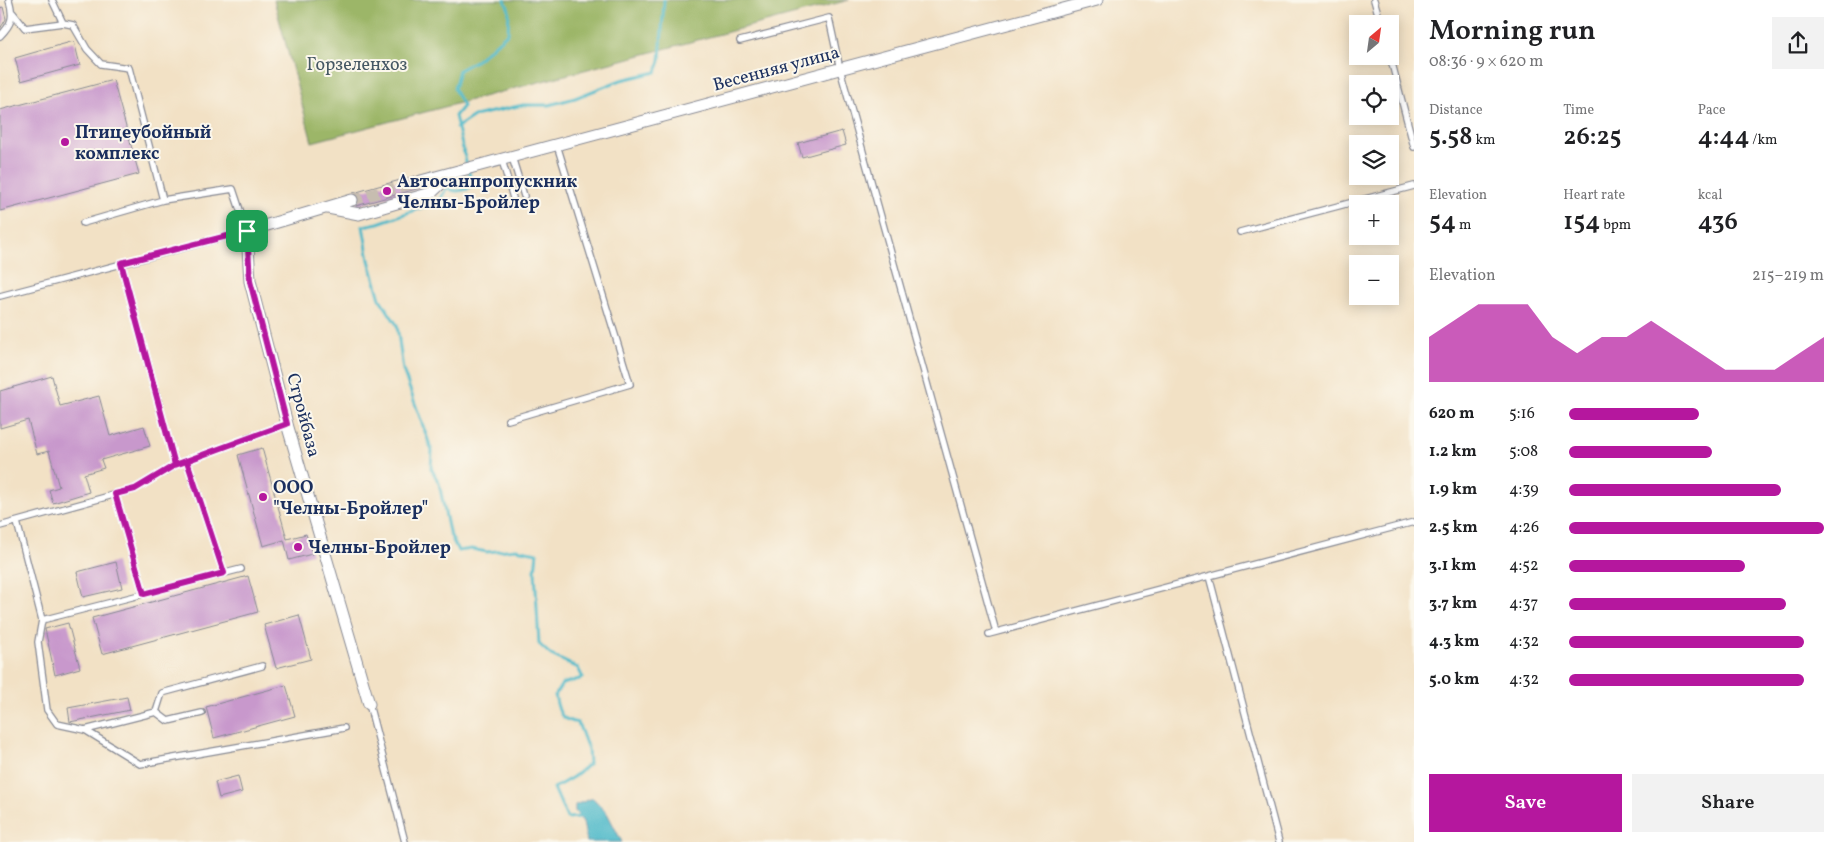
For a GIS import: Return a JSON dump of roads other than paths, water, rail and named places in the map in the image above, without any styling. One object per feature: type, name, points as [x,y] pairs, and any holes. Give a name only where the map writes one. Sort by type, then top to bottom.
[{"type":"street","name":"Весенняя улица","points":[[421,182],[1097,0]]},
{"type":"street","points":[[326,208],[359,214],[431,193],[458,171]]},
{"type":"street","points":[[247,231],[349,201]]},
{"type":"street","name":"Стройбаза","points":[[247,231],[250,281],[287,424],[369,704]]},
{"type":"lane","points":[[9,0],[13,13],[25,28],[63,23],[73,25],[87,49],[101,64],[129,68],[164,200]]},
{"type":"lane","points":[[52,0],[63,23]]},
{"type":"lane","points":[[1374,0],[1378,15]]},
{"type":"lane","points":[[0,36],[8,28],[13,13]]},
{"type":"lane","points":[[740,41],[829,18],[840,68],[996,632]]},
{"type":"lane","points":[[1392,65],[1414,147]]},
{"type":"lane","points":[[508,420],[630,384],[557,145]]},
{"type":"lane","points":[[507,158],[524,196]]},
{"type":"lane","points":[[507,158],[513,198]]},
{"type":"lane","points":[[1240,232],[1414,186]]},
{"type":"lane","points":[[0,296],[247,231],[233,189],[164,200],[83,223]]},
{"type":"lane","points":[[121,263],[175,465]]},
{"type":"lane","points":[[0,526],[135,489],[175,465],[287,424]]},
{"type":"lane","points":[[187,461],[224,573]]},
{"type":"lane","points":[[115,494],[144,594]]},
{"type":"lane","points":[[17,522],[42,620],[38,642],[47,710],[57,724],[85,730],[140,764],[344,728]]},
{"type":"lane","points":[[989,634],[1414,522]]},
{"type":"lane","points":[[42,620],[240,569]]},
{"type":"lane","points":[[1210,576],[1279,842]]},
{"type":"lane","points":[[156,712],[162,693],[262,666]]},
{"type":"lane","points":[[369,704],[406,842]]},
{"type":"lane","points":[[85,730],[156,712]]},
{"type":"lane","points":[[156,712],[168,721],[202,713]]},
{"type":"water","points":[[593,798],[607,813],[622,842],[587,842],[583,822],[575,811],[575,805]]},
{"type":"waterway","points":[[467,166],[455,116],[463,106],[454,89],[459,70],[477,60],[508,33],[509,10],[505,0]]},
{"type":"waterway","points":[[456,128],[474,116],[523,105],[549,105],[575,98],[621,80],[656,72],[660,61],[664,0]]},
{"type":"waterway","points":[[469,172],[473,187],[456,191],[447,187],[439,202],[378,223],[363,226],[369,260],[380,299],[397,325],[403,370],[432,451],[431,468],[439,483],[449,532],[458,551],[472,549],[487,552],[516,549],[537,553],[535,571],[539,644],[551,655],[578,668],[583,678],[562,684],[555,695],[563,717],[578,723],[588,749],[589,764],[573,777],[554,788],[567,818],[580,817]]},
{"type":"tunnel","points":[[352,200],[421,181]]},
{"type":"place","name":"Птицеубойный комплекс","points":[[65,142]]},
{"type":"place","name":"Автосанпропускник Челны-Бройлер","points":[[387,191]]},
{"type":"place","name":"ООО \"Челны-Бройлер\"","points":[[263,497]]},
{"type":"place","name":"Челны-Бройлер","points":[[298,547]]},
{"type":"park label","name":"Горзеленхоз","points":[[357,64]]}]
